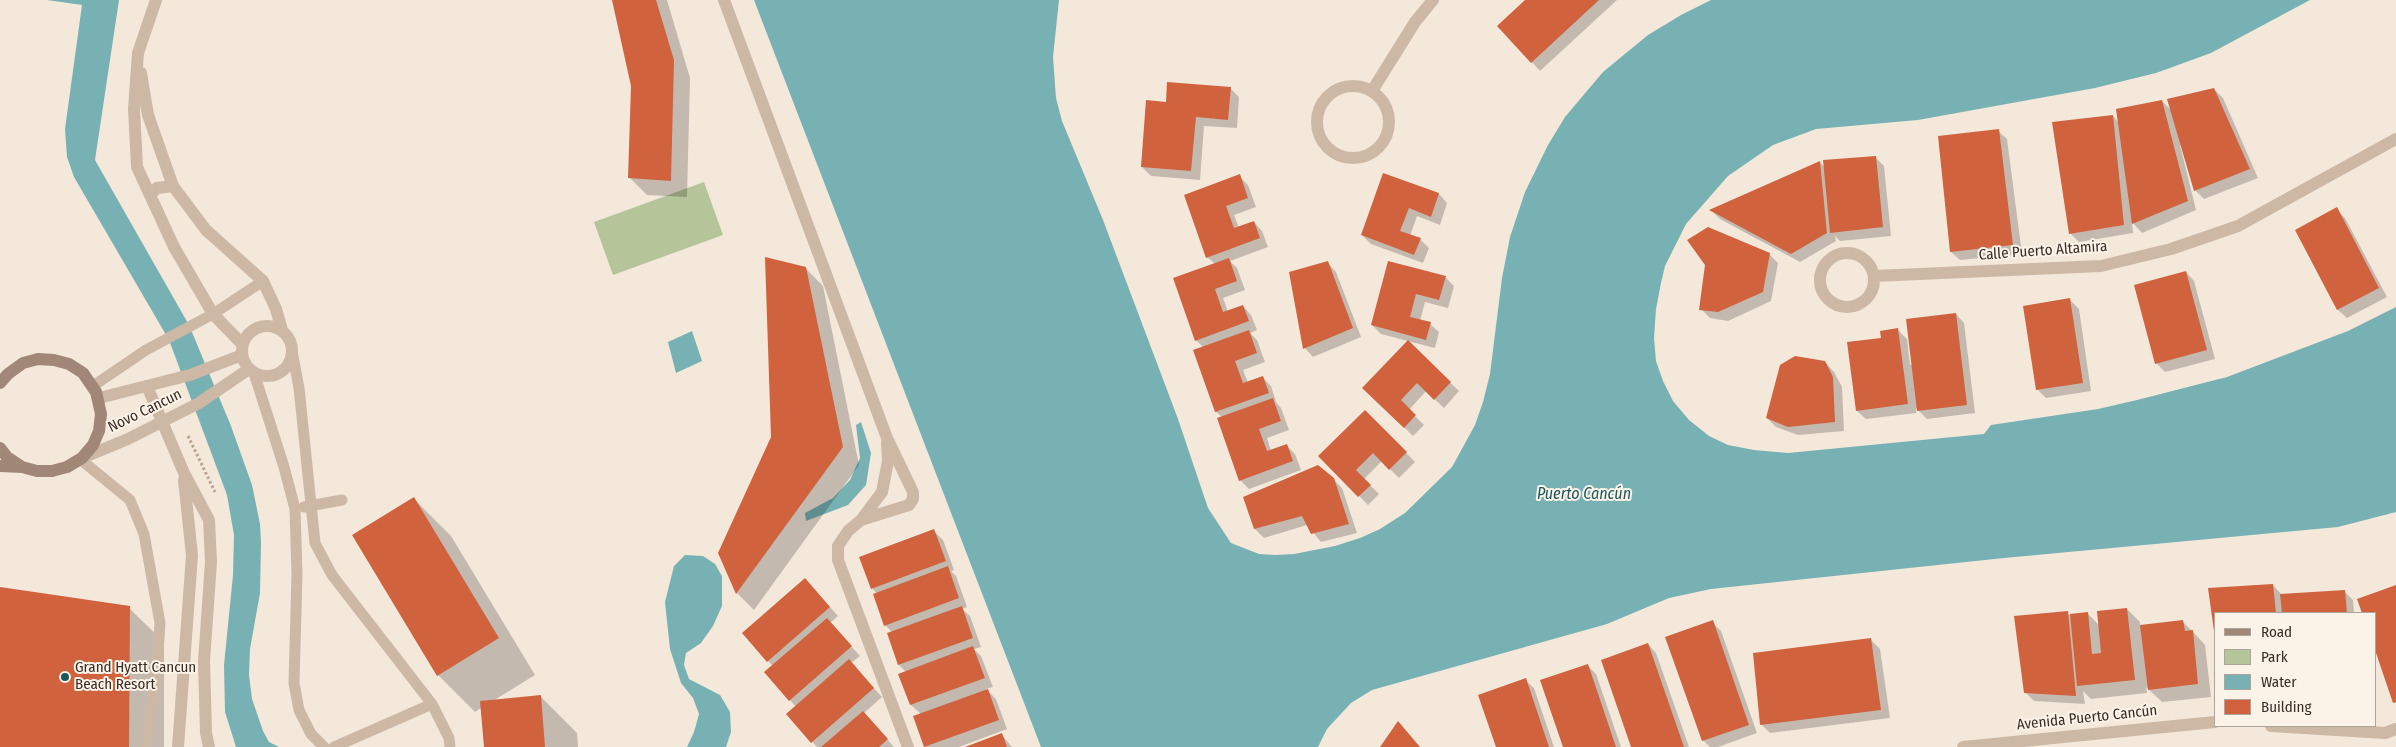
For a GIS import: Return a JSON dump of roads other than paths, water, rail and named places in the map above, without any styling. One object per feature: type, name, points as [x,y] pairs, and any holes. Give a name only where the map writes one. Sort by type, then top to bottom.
[{"type":"street","points":[[156,0],[138,53],[134,109],[137,167],[174,247],[213,314],[242,350],[251,371],[271,376],[279,373],[290,360],[292,351],[288,336],[282,330],[276,327],[262,326],[249,332],[242,350]]},
{"type":"street","points":[[724,0],[887,438],[912,492],[913,499],[909,505],[861,520]]},
{"type":"street","points":[[1372,91],[1415,22],[1433,0]]},
{"type":"street","points":[[138,53],[148,115],[173,186],[206,230],[263,281],[276,309],[282,330]]},
{"type":"street","points":[[1345,86],[1356,86],[1372,91],[1384,104],[1388,114],[1389,126],[1383,142],[1369,155],[1358,158],[1345,158],[1334,153],[1324,144],[1318,133],[1318,115],[1325,98],[1345,86]]},
{"type":"street","name":"Calle Puerto Altamira","points":[[1874,276],[2101,266],[2171,249],[2238,226],[2396,139]]},
{"type":"street","points":[[150,194],[157,188],[173,186]]},
{"type":"street","points":[[1849,252],[1866,260],[1874,276],[1871,293],[1865,300],[1850,307],[1833,303],[1822,290],[1820,281],[1825,264],[1840,253],[1849,252]]},
{"type":"street","name":"Novo Cancun","points":[[99,398],[163,382],[215,366],[242,350]]},
{"type":"street","points":[[0,370],[38,359],[70,364],[83,374],[93,386],[99,398],[101,414],[99,431],[93,445],[81,459],[67,467],[52,471],[37,471],[22,467],[0,466]]},
{"type":"street","points":[[0,383],[8,374],[23,363]]},
{"type":"street","name":"Novo Cancun","points":[[81,459],[199,403],[251,371]]},
{"type":"street","points":[[147,386],[184,473],[209,520],[212,562],[204,661],[206,733],[209,747]]},
{"type":"street","points":[[887,438],[888,461],[882,501],[886,505],[897,509]]},
{"type":"street","points":[[0,448],[6,456],[22,467]]},
{"type":"street","points":[[178,747],[192,555],[184,473]]},
{"type":"street","points":[[882,492],[861,520],[848,531],[838,546],[838,560],[908,747]]},
{"type":"street","name":"Avenida Puerto Cancún","points":[[1963,747],[2214,722]]},
{"type":"street","points":[[2288,727],[2376,732],[2396,730]]},
{"type":"lane","points":[[93,386],[146,350],[213,314],[263,281]]},
{"type":"lane","points":[[292,351],[299,388],[315,542],[322,558],[432,704],[449,738],[450,747]]},
{"type":"lane","points":[[251,371],[284,467],[295,509],[297,574],[294,682],[299,710],[311,734],[324,747]]},
{"type":"lane","points":[[81,459],[130,500],[144,534],[160,622],[157,667],[146,747]]},
{"type":"lane","points":[[295,509],[342,500]]},
{"type":"lane","points":[[334,747],[432,704]]},
{"type":"water","points":[[47,0],[119,0],[95,160],[189,325],[231,426],[252,485],[260,524],[261,542],[260,593],[250,649],[249,675],[252,699],[263,731],[269,742],[279,747],[236,747],[225,712],[224,665],[233,575],[234,535],[227,495],[169,340],[74,177],[67,157],[65,129],[82,5]]},
{"type":"water","name":"Puerto Cancún","points":[[754,0],[1059,0],[1053,57],[1056,98],[1062,121],[1103,220],[1178,419],[1208,508],[1231,543],[1259,554],[1275,555],[1294,554],[1335,546],[1380,529],[1405,513],[1452,467],[1475,425],[1483,402],[1490,374],[1502,278],[1510,237],[1525,192],[1548,145],[1565,117],[1603,72],[1648,35],[1681,15],[1711,0],[2310,0],[2211,53],[2156,73],[2095,88],[1918,120],[1816,129],[1773,145],[1728,176],[1686,224],[1665,266],[1661,283],[1656,309],[1654,338],[1656,361],[1673,401],[1689,420],[1709,436],[1728,445],[1754,450],[1788,453],[1984,434],[1991,425],[2098,409],[2137,400],[2227,377],[2348,331],[2396,307],[2396,512],[2338,527],[2004,558],[1711,589],[1669,598],[1607,624],[1372,690],[1351,703],[1327,729],[1318,747],[1041,747]]},
{"type":"water","points":[[692,331],[702,361],[676,373],[668,342]]},
{"type":"water","points":[[861,422],[871,453],[866,485],[848,505],[806,521],[805,513],[833,498],[850,480],[860,458],[856,425]]},
{"type":"water","points":[[685,555],[703,556],[715,564],[722,576],[722,606],[713,626],[701,643],[686,653],[684,665],[689,679],[720,695],[730,712],[731,732],[726,747],[687,747],[699,714],[693,698],[681,683],[670,649],[665,602],[674,566]]},
{"type":"place","name":"Grand Hyatt Cancun Beach Resort","points":[[65,677]]}]
